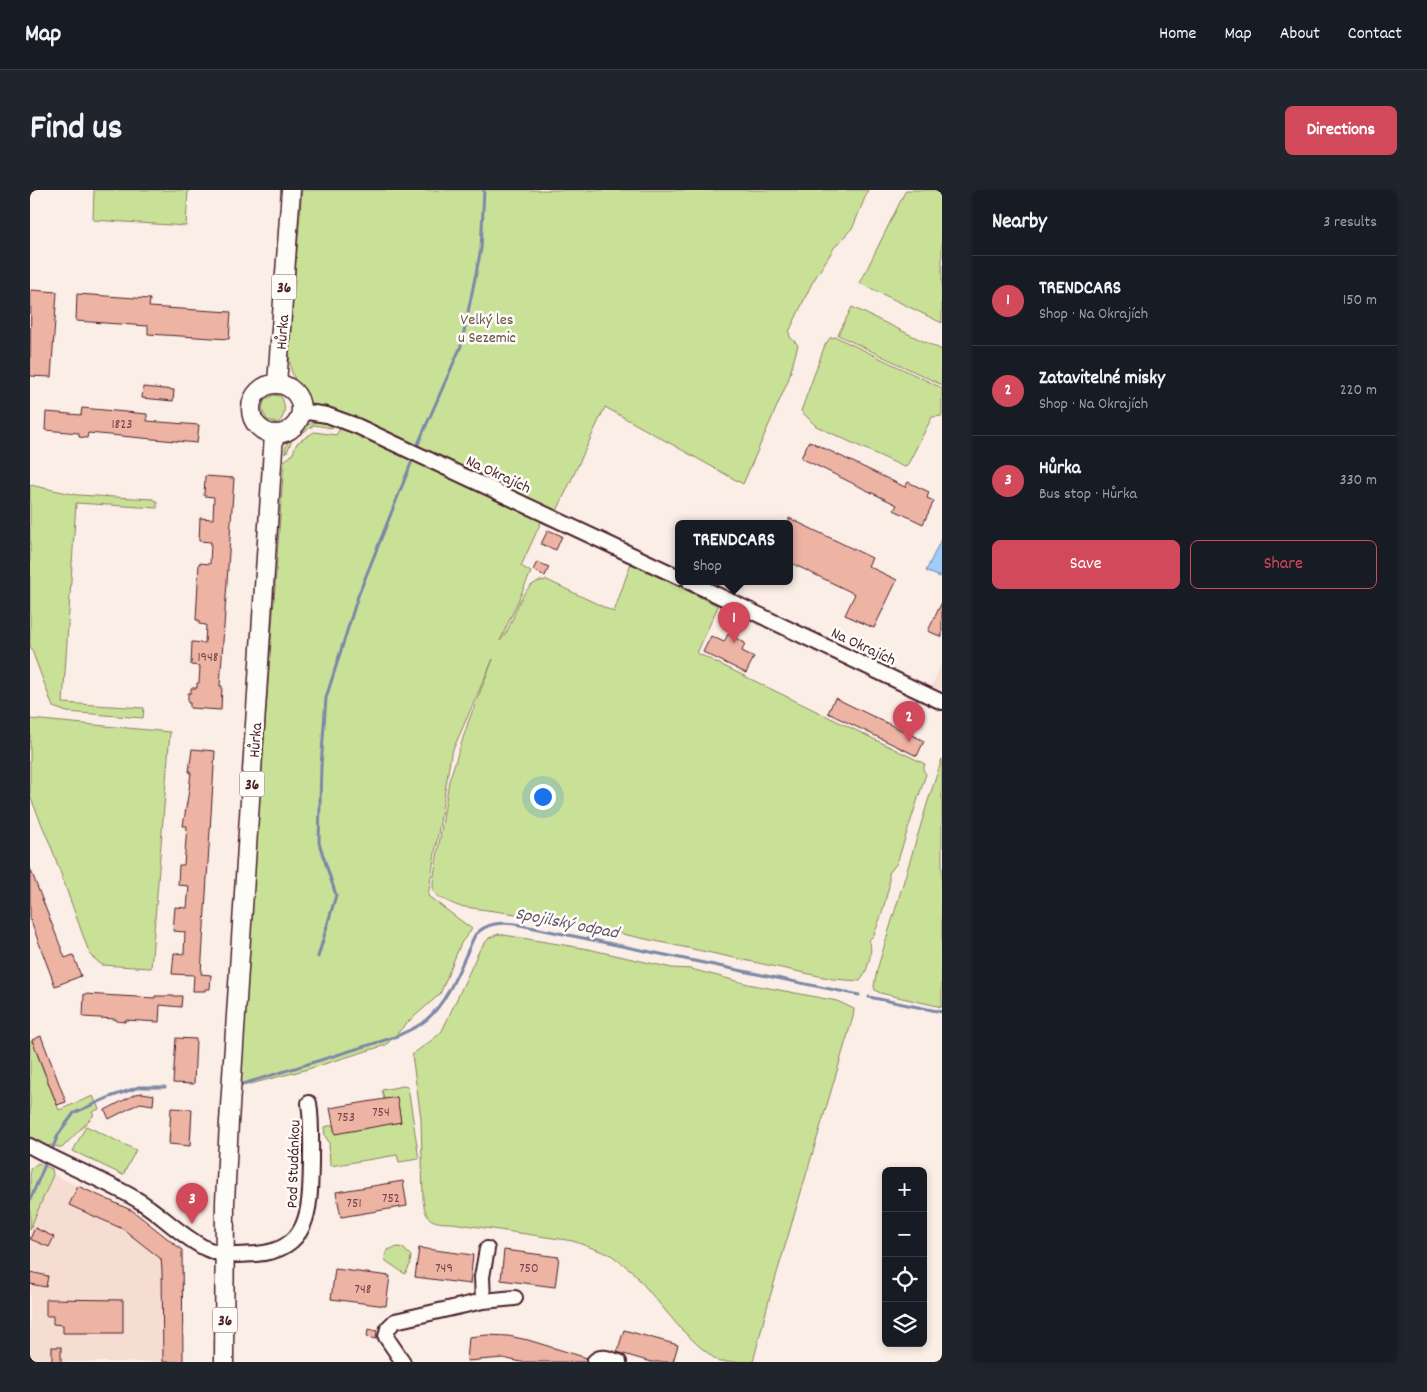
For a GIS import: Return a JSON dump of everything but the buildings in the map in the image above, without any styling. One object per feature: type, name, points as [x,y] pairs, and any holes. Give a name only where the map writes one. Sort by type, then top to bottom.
[{"type":"main road","name":"Hůrka","points":[[277,384],[290,190]]},
{"type":"main road","points":[[277,384],[287,386],[296,394],[300,401],[301,411],[298,421],[293,428],[274,434],[266,432],[257,424],[253,417],[252,407],[255,397],[260,390],[277,384]]},
{"type":"main road","name":"Hůrka","points":[[224,1362],[229,1113],[274,434]]},
{"type":"street","name":"Na Okrajích","points":[[301,411],[334,417],[357,426],[675,575]]},
{"type":"street","name":"Na Okrajích","points":[[696,585],[942,702]]},
{"type":"street","name":"Pod Studánkou","points":[[225,1255],[235,1256],[275,1252],[288,1244],[303,1229],[309,1205],[310,1102]]},
{"type":"street","points":[[30,1146],[129,1195],[150,1207],[196,1243],[225,1255]]},
{"type":"street","points":[[483,1301],[482,1276],[487,1248]]},
{"type":"street","points":[[403,1362],[386,1337],[392,1322],[483,1301],[515,1298]]},
{"type":"street","points":[[594,1362],[602,1357],[619,1362]]},
{"type":"shaded area","points":[[942,662],[942,691],[932,686]]},
{"type":"shaded area","points":[[54,1175],[133,1211],[182,1250],[183,1362],[30,1362],[30,1229]]},
{"type":"green space","points":[[94,190],[188,190],[186,226],[93,220]]},
{"type":"green space","name":"Velký les u Sezemic","points":[[302,190],[868,190],[853,227],[834,248],[812,283],[789,332],[790,337],[798,345],[788,381],[743,484],[605,407],[550,526],[541,522],[521,566],[531,572],[500,641],[506,634],[523,595],[537,582],[547,580],[614,612],[631,563],[718,606],[697,653],[925,764],[923,770],[926,774],[897,863],[889,873],[889,886],[882,913],[874,935],[869,940],[871,950],[869,961],[860,981],[833,979],[552,919],[458,906],[438,897],[433,891],[433,882],[449,781],[469,720],[493,659],[451,754],[428,896],[472,929],[461,943],[440,994],[408,1022],[386,1045],[308,1069],[239,1087],[284,461],[292,455],[297,443],[314,432],[336,435],[341,427],[385,433],[341,413],[314,405],[298,387],[291,370],[289,355]]},
{"type":"green space","points":[[906,190],[934,190],[942,194],[942,323],[860,283]]},
{"type":"green space","points":[[852,307],[942,350],[942,385],[838,335]]},
{"type":"green space","points":[[836,337],[942,388],[942,416],[932,417],[907,466],[904,467],[816,426],[801,411],[825,345],[830,338]]},
{"type":"green space","points":[[273,395],[281,396],[284,403],[284,414],[278,423],[267,420],[262,410],[264,401]]},
{"type":"green space","points":[[317,422],[334,425],[332,428],[314,425],[292,440],[285,453],[288,442],[296,432],[306,425]]},
{"type":"green space","points":[[30,485],[77,495],[153,499],[157,502],[157,508],[76,503],[63,703],[144,708],[143,718],[67,712],[53,707],[30,645]]},
{"type":"green space","points":[[30,719],[170,732],[151,968],[102,965],[90,955],[52,849],[30,796]]},
{"type":"green space","points":[[942,759],[942,1007],[880,993],[875,990],[874,986],[877,970]]},
{"type":"green space","points":[[498,934],[588,949],[672,968],[691,969],[748,984],[837,1001],[854,1009],[769,1300],[753,1362],[719,1362],[681,1329],[631,1270],[611,1255],[573,1241],[439,1222],[428,1216],[423,1199],[421,1118],[412,1055],[442,1031],[480,949],[489,938]]},
{"type":"green space","points":[[32,1041],[59,1110],[93,1096],[99,1109],[92,1112],[94,1115],[62,1148],[51,1145],[45,1147],[30,1136],[30,1042]]},
{"type":"green space","points":[[403,1086],[408,1087],[419,1159],[399,1162],[397,1155],[330,1166],[329,1142],[325,1136],[324,1127],[333,1125],[335,1133],[401,1122],[397,1097],[384,1099],[382,1090]]},
{"type":"green space","points":[[86,1126],[136,1150],[123,1175],[73,1151]]},
{"type":"green space","points":[[38,1163],[52,1169],[53,1175],[30,1229],[30,1169]]},
{"type":"green space","points":[[398,1247],[403,1248],[411,1256],[410,1265],[405,1274],[386,1261],[387,1250]]},
{"type":"water","points":[[942,537],[942,572],[940,577],[926,571]]},
{"type":"waterway","points":[[418,444],[461,346],[481,249],[484,190]]},
{"type":"waterway","points":[[318,957],[336,895],[319,843],[321,766],[326,698],[358,596],[412,461]]},
{"type":"waterway","name":"Spojilský odpad","points":[[240,1085],[395,1037],[419,1025],[442,1002],[460,969],[475,935],[484,928],[499,923],[515,924],[859,995]]},
{"type":"waterway","name":"Spojilský odpad","points":[[869,997],[942,1012]]},
{"type":"waterway","name":"Spojilský odpad","points":[[51,1152],[58,1135],[74,1113],[139,1087],[165,1087]]},
{"type":"waterway","name":"Spojilský odpad","points":[[30,1200],[47,1160]]},
{"type":"place","name":"TRENDCARS","points":[[734,643]]},
{"type":"place","name":"Zatavitelné misky","points":[[909,742]]},
{"type":"place","name":"Hůrka","points":[[192,1224]]}]
